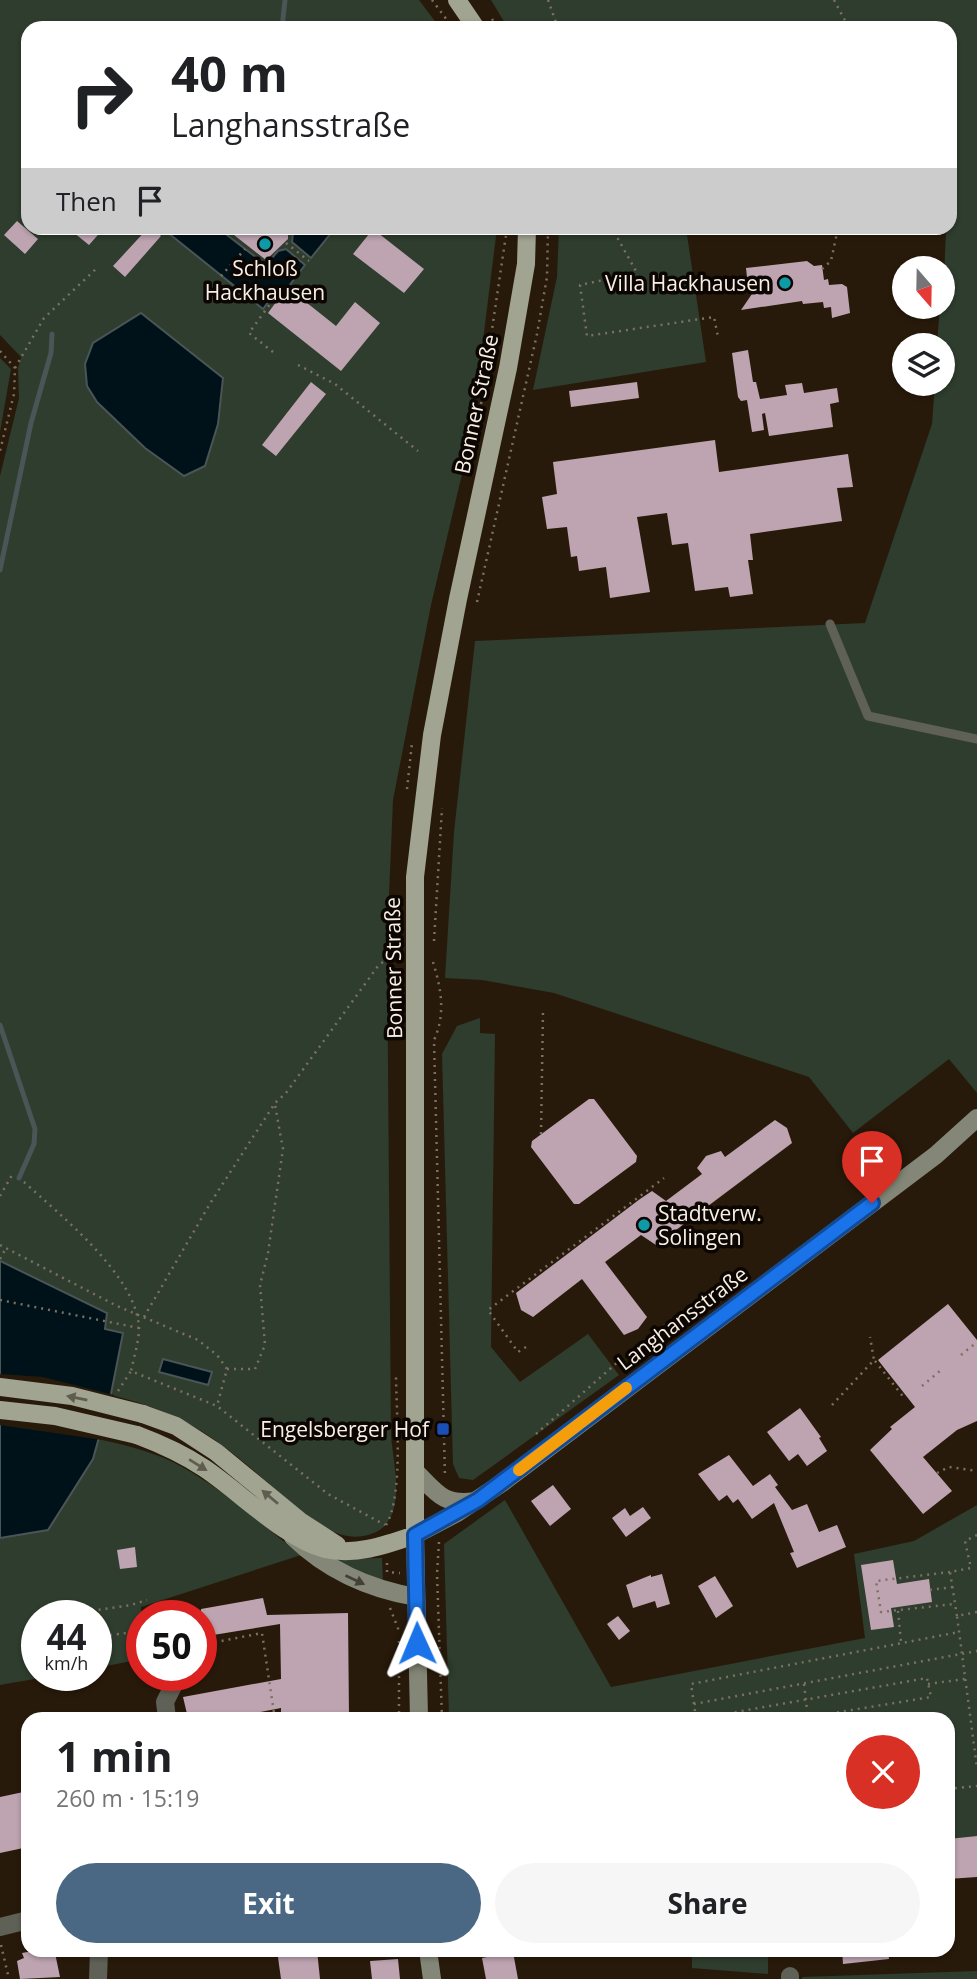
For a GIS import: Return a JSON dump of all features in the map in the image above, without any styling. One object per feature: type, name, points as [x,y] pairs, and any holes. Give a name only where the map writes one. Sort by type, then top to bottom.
[{"type":"main road","points":[[457,0],[471,21]]},
{"type":"main road","name":"Bonner Straße","points":[[415,1535],[415,877],[432,735],[458,598],[508,368],[526,264],[527,235]]},
{"type":"main road","points":[[0,1387],[72,1396],[143,1414],[176,1426],[216,1452],[300,1521],[345,1551]]},
{"type":"main road","points":[[0,1410],[55,1416],[136,1435],[166,1446],[204,1468],[281,1525],[325,1548],[345,1551],[376,1548],[415,1535]]},
{"type":"street","name":"Langhansstraße","points":[[415,1535],[478,1500],[936,1155],[977,1118]]},
{"type":"street","points":[[415,1471],[443,1498],[461,1503],[478,1500]]},
{"type":"street","points":[[281,1525],[307,1551],[331,1568],[387,1593],[416,1597]]},
{"type":"street","name":"Bonner Straße","points":[[415,1535],[419,1712]]},
{"type":"street","points":[[166,1712],[164,1702],[170,1691]]},
{"type":"street","points":[[0,1927],[21,1922]]},
{"type":"street","points":[[98,1979],[99,1957]]},
{"type":"street","points":[[429,1957],[432,1979]]},
{"type":"lane","points":[[830,624],[868,716],[977,739]]},
{"type":"path","points":[[432,0],[448,21]]},
{"type":"path","points":[[548,0],[556,21]]},
{"type":"path","points":[[834,0],[845,21]]},
{"type":"path","points":[[474,614],[537,334],[547,277],[548,235]]},
{"type":"path","points":[[615,235],[637,273],[580,285],[587,336],[714,317],[718,337]]},
{"type":"path","points":[[822,269],[831,261],[837,235]]},
{"type":"path","points":[[286,243],[309,261]]},
{"type":"path","points":[[221,276],[245,248]]},
{"type":"path","points":[[0,451],[14,394],[15,368],[44,318],[98,267]]},
{"type":"path","points":[[273,352],[249,333],[278,293]]},
{"type":"path","points":[[0,351],[15,368]]},
{"type":"path","points":[[298,365],[335,384],[418,451]]},
{"type":"path","points":[[433,946],[443,802]]},
{"type":"path","points":[[144,1318],[211,1202],[275,1103],[286,1093],[364,983],[390,956]]},
{"type":"path","points":[[433,959],[441,985],[442,1023],[435,1040],[446,1489]]},
{"type":"path","points":[[541,1135],[543,1011]]},
{"type":"path","points":[[227,1369],[255,1369],[265,1345],[260,1285],[268,1253],[283,1149],[275,1103]]},
{"type":"path","points":[[0,1196],[12,1175]]},
{"type":"path","points":[[526,1347],[518,1352],[488,1310],[664,1178]]},
{"type":"path","points":[[24,1182],[106,1261],[136,1314],[139,1328],[131,1371],[115,1395]]},
{"type":"path","points":[[0,1245],[144,1318],[198,1340],[217,1355],[227,1369]]},
{"type":"path","points":[[0,1259],[6,1248]]},
{"type":"path","points":[[0,1300],[139,1328]]},
{"type":"path","points":[[529,1440],[619,1361],[673,1320]]},
{"type":"path","points":[[870,1336],[874,1360],[905,1399]]},
{"type":"path","points":[[961,1355],[977,1342]]},
{"type":"path","points":[[832,1405],[874,1360]]},
{"type":"path","points":[[217,1406],[227,1369]]},
{"type":"path","points":[[922,1386],[941,1370]]},
{"type":"path","points":[[131,1371],[217,1406],[328,1494],[386,1525]]},
{"type":"path","points":[[937,1473],[949,1467],[977,1471]]},
{"type":"path","points":[[440,1522],[437,1574],[442,1712]]},
{"type":"path","points":[[965,1541],[977,1535]]},
{"type":"path","points":[[965,1541],[977,1540]]},
{"type":"path","points":[[965,1541],[971,1569]]},
{"type":"path","points":[[955,1604],[881,1612],[876,1581],[977,1567]]},
{"type":"path","points":[[950,1572],[977,1768]]},
{"type":"path","points":[[930,1590],[953,1587]]},
{"type":"path","points":[[387,1593],[398,1630],[399,1712]]},
{"type":"path","points":[[898,1611],[901,1643]]},
{"type":"path","points":[[957,1616],[977,1612]]},
{"type":"path","points":[[695,1712],[691,1684],[959,1632]]},
{"type":"path","points":[[217,1642],[262,1633],[274,1712]]},
{"type":"path","points":[[694,1704],[977,1651]]},
{"type":"path","points":[[736,1712],[927,1678],[931,1697],[841,1712]]},
{"type":"path","points":[[929,1684],[965,1679]]},
{"type":"path","points":[[804,1684],[805,1712]]},
{"type":"path","points":[[955,1788],[977,1786]]},
{"type":"path","points":[[0,1940],[9,1979]]},
{"type":"green space","points":[[0,0],[419,0],[435,21],[21,21],[21,235],[496,235],[471,436],[431,605],[393,800],[387,943],[391,1435],[396,1491],[390,1518],[383,1527],[365,1536],[347,1536],[324,1528],[215,1440],[165,1413],[112,1395],[0,1374],[0,476],[19,398],[18,368],[21,357],[0,335]]},
{"type":"green space","points":[[491,0],[977,0],[977,1093],[949,1059],[853,1133],[809,1077],[554,993],[482,980],[445,978],[454,832],[475,641],[865,623],[932,424],[934,396],[955,396],[955,333],[938,333],[939,319],[956,318],[956,256],[945,256],[946,235],[957,235],[957,21],[504,21]]},
{"type":"green space","points":[[559,235],[687,235],[706,362],[533,390],[557,277]]},
{"type":"green space","points":[[0,358],[11,369],[0,432]]},
{"type":"green space","points":[[480,1018],[480,1033],[495,1034],[491,1347],[520,1382],[588,1334],[619,1375],[473,1480],[459,1478],[453,1464],[442,1054],[457,1026]]},
{"type":"green space","points":[[0,1425],[103,1440],[164,1458],[217,1489],[301,1555],[163,1600],[126,1600],[126,1662],[112,1665],[112,1600],[21,1600],[21,1681],[0,1685]]},
{"type":"green space","points":[[505,1500],[611,1687],[865,1638],[854,1554],[914,1541],[977,1505],[977,1836],[955,1838],[955,1712],[449,1712],[444,1544]]},
{"type":"green space","points":[[382,1558],[383,1582],[331,1559]]},
{"type":"green space","points":[[692,1957],[768,1957],[768,1974],[692,1968]]},
{"type":"green space","points":[[977,1971],[977,1979],[802,1979],[802,1977]]},
{"type":"shaded area","points":[[171,235],[227,235],[266,265],[278,251],[286,249],[305,265],[282,295],[276,291],[263,309]]},
{"type":"shaded area","points":[[293,235],[329,235],[311,258],[292,242]]},
{"type":"shaded area","points":[[141,313],[223,378],[218,424],[205,466],[184,476],[145,448],[97,402],[87,386],[85,364],[93,343]]},
{"type":"shaded area","points":[[0,1261],[107,1313],[105,1329],[123,1333],[111,1394],[93,1459],[48,1530],[0,1538]]},
{"type":"shaded area","points":[[163,1359],[212,1372],[208,1385],[159,1372]]},
{"type":"pier","points":[[0,1374],[43,1377],[114,1395],[102,1440],[0,1425]]},
{"type":"building","points":[[17,221],[21,224],[21,235],[33,235],[38,239],[25,254],[4,235]]},
{"type":"building","points":[[77,235],[98,235],[89,245]]},
{"type":"building","points":[[142,235],[161,236],[125,277],[113,266]]},
{"type":"building","name":"Schloß Hackhausen","points":[[234,235],[288,235],[288,239],[266,260]]},
{"type":"building","points":[[368,235],[381,235],[424,269],[404,293],[353,254]]},
{"type":"building","name":"Villa Hackhausen","points":[[807,261],[814,266],[822,265],[824,280],[828,279],[829,285],[842,284],[847,287],[850,313],[832,318],[831,307],[824,308],[823,302],[803,304],[802,301],[741,310],[754,291],[743,283],[747,277],[746,268]]},
{"type":"building","points":[[287,287],[336,326],[355,302],[380,323],[341,371],[268,313]]},
{"type":"building","points":[[748,350],[753,382],[756,382],[760,399],[787,395],[785,385],[802,383],[804,393],[837,388],[839,402],[830,404],[833,427],[769,436],[765,413],[762,414],[764,430],[752,432],[747,400],[741,401],[738,397],[732,353]]},
{"type":"building","points":[[311,382],[326,394],[276,456],[262,445]]},
{"type":"building","points":[[637,382],[639,398],[571,407],[569,391]]},
{"type":"building","points":[[715,440],[719,472],[848,454],[853,487],[837,488],[842,521],[750,534],[753,560],[748,560],[753,594],[730,597],[728,587],[695,591],[688,543],[672,545],[667,513],[637,517],[650,592],[610,598],[606,567],[579,571],[577,556],[571,557],[567,527],[547,529],[542,497],[557,494],[553,462]]},
{"type":"building","points":[[589,1099],[594,1099],[637,1156],[636,1162],[579,1204],[574,1204],[531,1147],[532,1141]]},
{"type":"building","name":"Stadtverw. Solingen","points":[[775,1120],[787,1128],[792,1143],[656,1245],[641,1235],[605,1262],[647,1317],[638,1329],[624,1335],[582,1279],[533,1317],[521,1310],[516,1293],[640,1199],[652,1191],[666,1201],[702,1174],[697,1168],[706,1156],[721,1151],[725,1157]]},
{"type":"building","points":[[948,1304],[977,1340],[977,1421],[957,1430],[923,1457],[952,1491],[923,1514],[870,1450],[892,1429],[890,1427],[915,1407],[878,1360]]},
{"type":"building","points":[[800,1408],[821,1437],[819,1438],[827,1451],[807,1466],[798,1454],[789,1461],[767,1432]]},
{"type":"building","points":[[729,1455],[753,1486],[770,1474],[778,1485],[775,1487],[792,1510],[807,1504],[819,1532],[837,1525],[846,1547],[797,1568],[790,1553],[794,1552],[774,1503],[752,1519],[738,1499],[733,1503],[727,1495],[719,1501],[698,1474]]},
{"type":"building","points":[[553,1485],[571,1509],[550,1526],[531,1501]]},
{"type":"building","points":[[643,1507],[651,1518],[626,1537],[612,1518],[625,1508],[630,1516]]},
{"type":"building","points":[[135,1547],[137,1567],[120,1569],[117,1550]]},
{"type":"building","points":[[893,1560],[897,1584],[929,1579],[932,1602],[891,1608],[894,1627],[871,1630],[861,1565]]},
{"type":"building","points":[[662,1574],[670,1604],[657,1608],[655,1601],[633,1608],[626,1585],[651,1575]]},
{"type":"building","points":[[715,1576],[733,1606],[716,1618],[698,1586]]},
{"type":"building","points":[[263,1598],[267,1615],[348,1613],[349,1712],[281,1712],[281,1708],[261,1712],[187,1712],[183,1697],[281,1679],[280,1624],[217,1634],[217,1606]]},
{"type":"building","points":[[618,1616],[630,1631],[619,1640],[607,1624]]},
{"type":"building","points":[[21,1792],[21,1848],[0,1853],[0,1797]]},
{"type":"building","points":[[977,1836],[977,1877],[955,1879],[955,1838]]},
{"type":"building","points":[[56,1957],[60,1977],[20,1979],[17,1961],[24,1958]]},
{"type":"building","points":[[278,1957],[318,1957],[320,1979],[281,1979]]},
{"type":"building","points":[[514,1957],[518,1979],[486,1979],[482,1958]]},
{"type":"building","points":[[842,1957],[889,1957],[889,1959],[843,1964]]},
{"type":"building","points":[[398,1959],[400,1979],[372,1979],[370,1961]]},
{"type":"waterway","points":[[283,21],[285,0]]},
{"type":"waterway","points":[[0,570],[31,423],[51,353],[52,334]]},
{"type":"waterway","points":[[0,1025],[35,1129],[34,1144],[19,1178]]},
{"type":"slow traffic","points":[[519,1470],[626,1388]]},
{"type":"place","name":"Schloß Hackhausen","points":[[265,244]]},
{"type":"place","name":"Villa Hackhausen","points":[[785,283]]},
{"type":"place","name":"Stadtverw. Solingen","points":[[644,1225]]},
{"type":"place","name":"Engelsberger Hof","points":[[443,1429]]},
{"type":"route","points":[[417,1643],[415,1535],[457,1513],[502,1483],[872,1203]]}]
